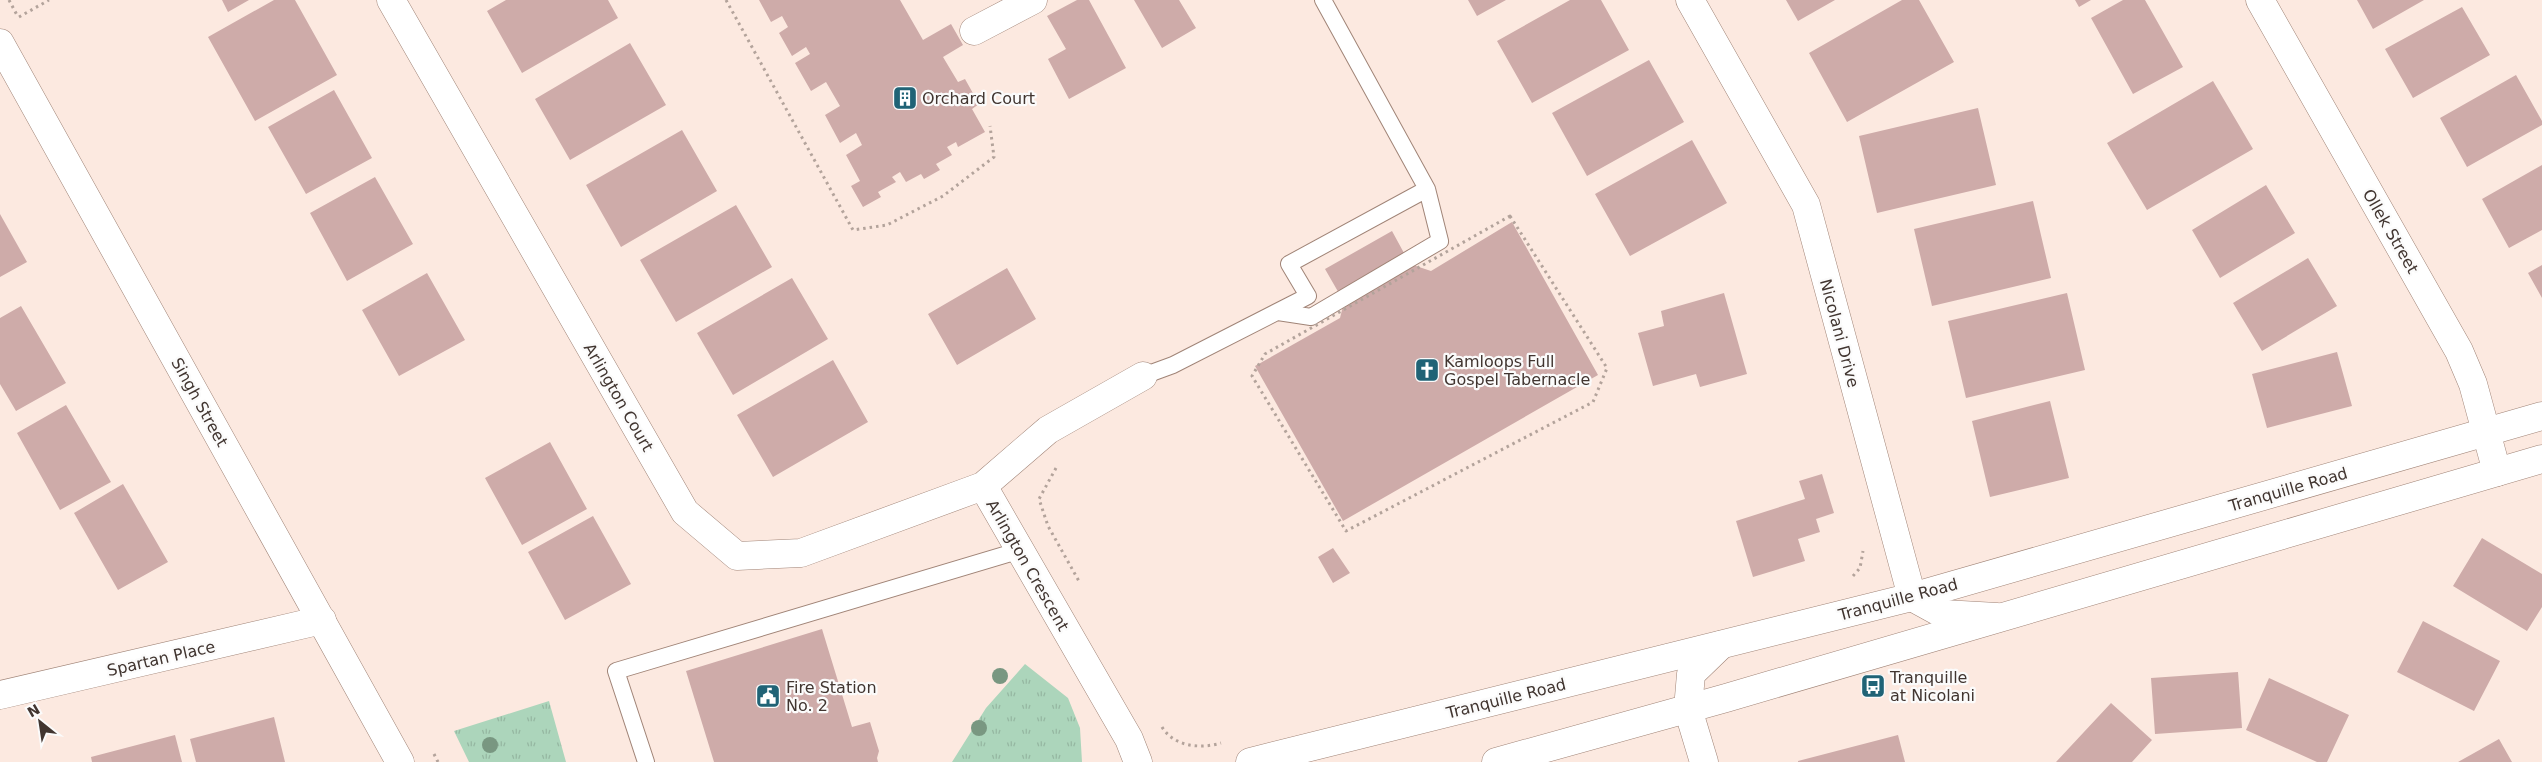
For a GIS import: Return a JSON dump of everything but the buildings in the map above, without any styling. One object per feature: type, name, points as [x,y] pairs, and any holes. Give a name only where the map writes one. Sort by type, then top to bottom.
[{"type":"main road","name":"Arlington Court","points":[[391,0],[685,512],[737,556],[801,553],[982,486]]},
{"type":"main road","points":[[974,31],[1033,0]]},
{"type":"main road","name":"Nicolani Drive","points":[[1690,0],[1806,206],[1912,597]]},
{"type":"main road","name":"Ollek Street","points":[[2260,0],[2459,351],[2473,384],[2497,472]]},
{"type":"main road","name":"Singh Street","points":[[0,43],[400,762]]},
{"type":"main road","name":"Arlington Crescent","points":[[1138,762],[1129,738],[982,486],[1048,430],[1143,376]]},
{"type":"main road","name":"Tranquille Road","points":[[1250,762],[1912,597],[2542,416]]},
{"type":"main road","points":[[1496,762],[1688,709],[2542,459]]},
{"type":"main road","points":[[1912,597],[1943,614],[2002,618]]},
{"type":"main road","name":"Spartan Place","points":[[0,695],[322,620]]},
{"type":"main road","points":[[1704,762],[1688,709],[1691,674],[1721,645]]},
{"type":"lane","points":[[1278,312],[1311,317],[1440,241],[1427,189],[1322,0]]},
{"type":"lane","points":[[1143,376],[1173,365],[1308,296],[1289,264],[1427,189]]},
{"type":"lane","points":[[646,762],[616,671],[1021,550]]},
{"type":"path","points":[[19,17],[49,0]]},
{"type":"path","points":[[726,0],[853,230],[887,226],[943,196],[994,157],[990,126]]},
{"type":"path","points":[[1510,216],[1607,368],[1593,402],[1346,531],[1252,376],[1264,354],[1510,216]]},
{"type":"path","points":[[1060,462],[1039,499],[1048,526],[1083,587]]},
{"type":"path","points":[[1161,725],[1166,734],[1184,744],[1208,747],[1227,742]]},
{"type":"green space","points":[[1025,664],[1068,698],[1080,728],[1082,762],[952,762],[986,708]]},
{"type":"green space","points":[[549,701],[566,762],[469,762],[454,731]]},
{"type":"place","name":"Orchard Court","points":[[905,98]]},
{"type":"place","name":"Kamloops Full Gospel Tabernacle","points":[[1427,370]]},
{"type":"place","name":"Tranquille at Nicolani","points":[[1873,686]]},
{"type":"place","name":"Fire Station No. 2","points":[[768,696]]}]
